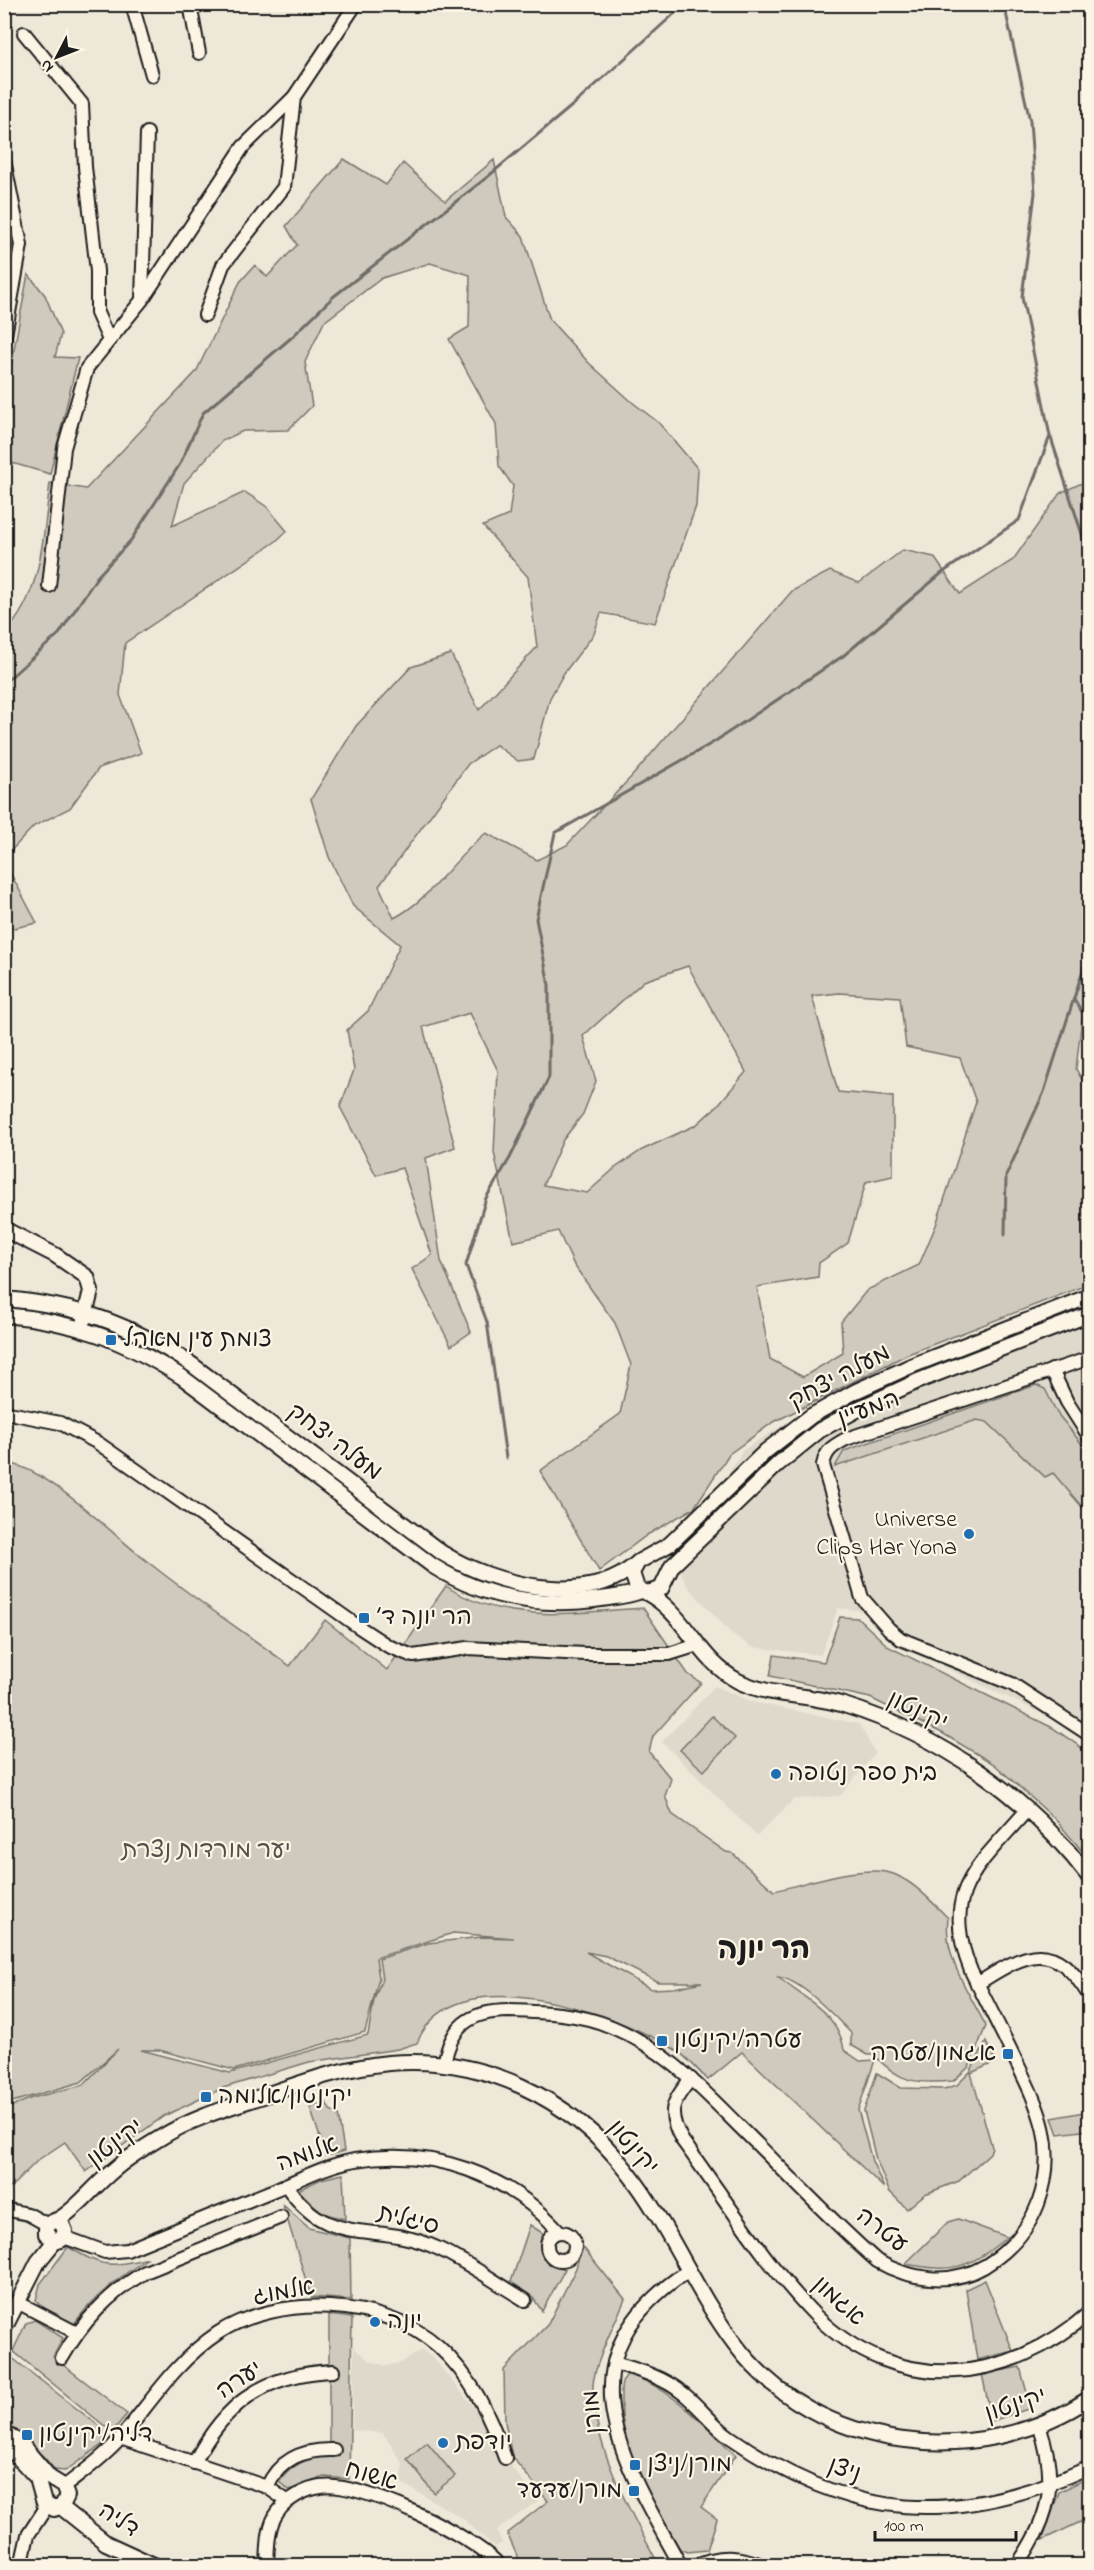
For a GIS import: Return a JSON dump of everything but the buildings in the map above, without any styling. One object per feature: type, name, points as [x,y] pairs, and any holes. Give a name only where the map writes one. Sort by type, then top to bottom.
[{"type":"street","points":[[132,4],[152,75]]},
{"type":"street","points":[[190,4],[199,53]]},
{"type":"street","points":[[50,586],[64,448],[87,368],[142,300],[243,147],[294,97],[356,4]]},
{"type":"street","points":[[24,33],[82,104],[85,167],[97,271],[97,314],[110,340]]},
{"type":"street","points":[[205,315],[223,265],[284,187],[294,97]]},
{"type":"street","points":[[142,300],[147,133]]},
{"type":"street","points":[[4,160],[21,245],[4,341]]},
{"type":"street","points":[[4,1229],[81,1271],[87,1277],[91,1291],[82,1328]]},
{"type":"street","name":"מעלה יצחק","points":[[4,1299],[43,1302],[86,1312],[137,1332],[184,1360],[442,1553],[478,1572],[518,1585],[580,1585],[615,1580],[686,1532],[766,1451],[831,1404],[911,1366],[1089,1296]]},
{"type":"street","name":"מעלה יצחק","points":[[666,1580],[672,1566],[758,1482],[820,1430],[907,1386],[1089,1314]]},
{"type":"street","name":"מעלה יצחק","points":[[4,1315],[40,1318],[82,1328],[130,1347],[182,1377],[433,1566],[458,1581],[500,1597],[530,1602],[592,1600],[644,1592]]},
{"type":"street","name":"המעיין","points":[[1089,1358],[846,1439],[832,1446],[825,1456],[823,1465],[862,1598],[889,1629],[901,1639],[1012,1684],[1089,1735]]},
{"type":"street","points":[[1052,1370],[1067,1402],[1089,1438]]},
{"type":"street","points":[[4,1412],[35,1416],[60,1423],[90,1438],[387,1646],[413,1656],[468,1648],[585,1654],[669,1654],[697,1643]]},
{"type":"street","points":[[643,1560],[660,1562],[666,1572],[666,1580],[661,1588],[644,1592],[632,1579],[634,1567],[643,1560]]},
{"type":"street","name":"יקינטון","points":[[666,1580],[697,1643]]},
{"type":"street","name":"יקינטון","points":[[644,1592],[667,1605],[718,1668],[740,1682],[776,1692],[843,1705],[913,1734],[977,1770],[1027,1810],[1050,1832],[1089,1878]]},
{"type":"street","name":"עטרה","points":[[444,2064],[448,2043],[464,2022],[480,2015],[503,2011],[545,2012],[610,2026],[665,2056],[877,2260],[911,2276],[932,2278],[971,2274],[988,2264],[1022,2235],[1033,2217],[1047,2174],[1045,2129],[1038,2105],[977,1984],[959,1938],[957,1923],[963,1893],[985,1859],[1027,1810]]},
{"type":"street","points":[[977,1984],[1015,1961],[1031,1956],[1045,1956],[1056,1959],[1067,1967],[1089,1997]]},
{"type":"street","name":"יקינטון","points":[[56,2231],[74,2208],[122,2163],[167,2134],[204,2117],[310,2079],[345,2070],[389,2063],[424,2062],[459,2066],[511,2080],[557,2105],[583,2126],[627,2171],[717,2318],[754,2367],[797,2402],[845,2425],[876,2435],[932,2444],[984,2440],[1039,2424],[1070,2411],[1089,2398]]},
{"type":"street","name":"אגמון","points":[[691,2079],[674,2104],[675,2127],[682,2140],[790,2286],[822,2320],[858,2347],[905,2365],[933,2371],[980,2370],[1002,2365],[1052,2342],[1089,2312]]},
{"type":"street","name":"אלומה","points":[[4,2209],[28,2214],[56,2231],[105,2252],[126,2250],[286,2185],[355,2160],[400,2158],[449,2163],[488,2176],[511,2188],[547,2217],[560,2232]]},
{"type":"street","name":"סיגלית","points":[[286,2185],[305,2210],[326,2224],[403,2237],[437,2248],[525,2300]]},
{"type":"street","points":[[62,2358],[76,2333],[105,2300],[145,2272],[281,2217]]},
{"type":"street","points":[[4,2329],[16,2302],[56,2231]]},
{"type":"street","name":"מורן","points":[[681,2565],[643,2497],[615,2432],[610,2396],[614,2362],[626,2331],[648,2301],[689,2270]]},
{"type":"street","points":[[16,2302],[76,2333]]},
{"type":"street","name":"אלמוג","points":[[60,2485],[120,2438],[178,2366],[220,2332],[266,2314],[314,2306],[365,2311],[418,2332],[437,2346],[476,2392],[495,2429],[505,2458]]},
{"type":"street","name":"ניצן","points":[[614,2362],[650,2373],[673,2386],[726,2435],[776,2467],[838,2493],[871,2502],[910,2507],[988,2503],[1051,2484],[1089,2467]]},
{"type":"street","name":"יערה","points":[[194,2463],[208,2435],[236,2403],[275,2381],[333,2371]]},
{"type":"street","points":[[1018,2565],[1042,2526],[1051,2484],[1050,2460],[1039,2424]]},
{"type":"street","points":[[4,2431],[22,2445],[68,2496],[54,2506],[28,2535],[21,2565]]},
{"type":"street","points":[[120,2438],[267,2487],[287,2501],[277,2512],[271,2527],[267,2565]]},
{"type":"street","points":[[4,2442],[25,2462],[43,2491]]},
{"type":"street","points":[[267,2487],[279,2466],[292,2457],[307,2452],[334,2450]]},
{"type":"street","points":[[54,2506],[42,2499],[43,2491],[48,2485],[60,2485]]},
{"type":"street","name":"אשוח","points":[[287,2501],[321,2486],[390,2502],[453,2531],[500,2565]]},
{"type":"street","name":"דליה","points":[[54,2506],[105,2543],[156,2565]]},
{"type":"street","points":[[695,2565],[721,2557],[737,2558],[764,2565]]},
{"type":"shaded area","points":[[1089,1290],[1089,1742],[1055,1720],[892,1642],[863,1611],[838,1608],[821,1655],[752,1647],[732,1634],[688,1587],[665,1538],[703,1513],[743,1450],[815,1405],[936,1351]]},
{"type":"shaded area","name":"בית ספר נטופה","points":[[715,1686],[752,1702],[859,1724],[875,1753],[840,1796],[794,1799],[757,1836],[662,1742]]},
{"type":"shaded area","name":"יודפת","points":[[354,2348],[369,2360],[385,2366],[401,2363],[422,2350],[434,2359],[490,2427],[501,2454],[538,2501],[497,2530],[502,2543],[495,2547],[461,2517],[400,2482],[403,2464],[383,2433],[352,2430]]},
{"type":"green space","points":[[344,159],[386,185],[403,163],[445,201],[494,160],[506,217],[523,236],[550,320],[589,363],[659,423],[698,469],[696,506],[655,623],[601,613],[594,634],[564,673],[550,698],[534,759],[518,761],[496,745],[468,764],[379,886],[394,918],[431,890],[486,833],[537,860],[567,845],[633,775],[792,591],[830,571],[859,583],[903,550],[934,557],[960,594],[1013,560],[1060,493],[1082,483],[1089,468],[1090,975],[1087,974],[1076,1069],[1089,1092],[1089,1284],[908,1354],[772,1423],[729,1454],[694,1508],[647,1535],[599,1571],[540,1471],[620,1414],[631,1365],[615,1323],[574,1265],[558,1231],[513,1242],[494,1152],[498,1071],[470,1013],[423,1027],[455,1147],[426,1158],[441,1261],[471,1332],[451,1346],[412,1269],[432,1255],[402,1168],[376,1175],[340,1107],[354,1070],[347,1030],[368,1011],[400,945],[353,906],[329,857],[311,799],[356,726],[411,667],[451,654],[479,710],[537,647],[528,577],[483,526],[509,515],[513,486],[499,466],[496,424],[449,339],[469,327],[470,275],[430,263],[382,278],[324,322],[305,362],[312,406],[288,430],[243,431],[222,441],[184,483],[172,526],[245,492],[267,507],[287,531],[275,542],[125,643],[120,695],[141,753],[99,768],[70,808],[34,826],[5,857],[5,633],[18,617],[34,582],[43,543],[50,483],[86,489],[196,372],[240,282],[255,265],[267,277],[297,245],[286,226]],"holes":[[[688,966],[746,1072],[717,1106],[696,1125],[642,1150],[615,1168],[587,1193],[543,1185],[563,1140],[583,1114],[596,1081],[583,1036],[644,981]],[[839,993],[900,997],[906,1047],[960,1058],[976,1102],[936,1225],[919,1265],[867,1290],[841,1322],[843,1353],[803,1377],[770,1359],[757,1287],[818,1277],[819,1263],[848,1243],[866,1182],[893,1176],[893,1097],[838,1092],[812,996]]]},
{"type":"green space","points":[[1089,263],[1089,358],[1082,321],[1081,300]]},
{"type":"green space","points":[[28,274],[45,295],[61,334],[55,357],[78,358],[50,474],[5,461],[5,398]]},
{"type":"green space","points":[[5,863],[37,923],[5,930]]},
{"type":"green space","points":[[1088,980],[1090,981],[1089,1080],[1083,1069]]},
{"type":"green space","points":[[1036,1385],[1045,1389],[1057,1413],[1089,1453],[1089,1515],[1053,1473],[1045,1477],[987,1422],[977,1420],[835,1467],[844,1451]]},
{"type":"green space","name":"יער מורדות נצרת","points":[[5,1463],[39,1475],[57,1487],[161,1572],[290,1666],[325,1620],[387,1670],[446,1586],[469,1599],[517,1612],[567,1613],[643,1608],[688,1674],[701,1683],[653,1736],[649,1752],[671,1779],[665,1796],[672,1814],[726,1852],[732,1853],[774,1891],[837,1875],[871,1871],[886,1872],[912,1884],[948,1918],[949,1947],[953,1961],[986,2026],[969,2067],[953,2081],[909,2080],[892,2071],[874,2055],[868,2055],[851,2045],[851,2033],[827,2009],[797,1985],[778,1977],[828,2016],[841,2037],[844,2050],[860,2061],[875,2060],[858,2110],[872,2161],[884,2188],[742,2052],[708,2080],[679,2052],[648,2035],[577,2008],[537,2000],[499,1997],[464,2001],[436,2016],[417,2043],[398,2049],[309,2062],[223,2088],[164,2116],[86,2172],[65,2142],[38,2160],[4,2194],[5,2109],[32,2098],[83,2085],[118,2049],[81,2082],[5,2104]],"holes":[[[453,1933],[514,1938],[482,1937],[428,1943],[379,1959],[382,1979],[374,2000],[368,2035],[230,2073],[141,2050],[159,2050],[234,2070],[365,2032],[379,1978],[376,1958]],[[586,1952],[606,1956],[658,1982],[702,1982],[674,1988],[651,1989]]]},
{"type":"green space","points":[[840,1617],[858,1618],[889,1647],[1053,1728],[1089,1753],[1089,1859],[1055,1819],[994,1764],[942,1733],[870,1698],[770,1676],[774,1655],[824,1662]]},
{"type":"green space","points":[[712,1716],[735,1738],[704,1771],[680,1750]]},
{"type":"green space","points":[[986,2042],[996,2062],[971,2073],[992,2147],[990,2153],[959,2181],[925,2194],[907,2209],[889,2191],[876,2159],[864,2111],[877,2073],[901,2088],[944,2089],[957,2085],[970,2072]]},
{"type":"green space","points":[[326,2102],[330,2110],[338,2114],[344,2151],[326,2156],[310,2107]]},
{"type":"green space","points":[[1089,2111],[1089,2130],[1058,2134],[1052,2118]]},
{"type":"green space","points":[[343,2174],[345,2219],[322,2213],[298,2190],[321,2179]]},
{"type":"green space","points":[[283,2205],[309,2228],[350,2238],[351,2300],[311,2297]]},
{"type":"green space","points":[[958,2219],[1007,2237],[982,2256],[960,2266],[937,2268],[905,2264],[948,2222]]},
{"type":"green space","points":[[530,2225],[544,2234],[541,2241],[541,2253],[547,2261],[565,2269],[542,2311],[531,2295],[511,2282]]},
{"type":"green space","points":[[582,2246],[625,2299],[594,2376],[594,2408],[606,2455],[615,2478],[659,2565],[521,2565],[507,2533],[548,2501],[512,2457],[505,2422],[504,2370],[548,2324],[576,2268]]},
{"type":"green space","points":[[68,2247],[90,2259],[106,2264],[148,2258],[126,2273],[90,2304],[73,2325],[41,2306],[36,2300],[40,2284]]},
{"type":"green space","points":[[985,2280],[1013,2351],[977,2360],[966,2289]]},
{"type":"green space","points":[[329,2315],[352,2318],[349,2479],[324,2477],[289,2490],[279,2482],[289,2471],[307,2460],[329,2455]]},
{"type":"green space","points":[[35,2320],[63,2338],[53,2357],[127,2414],[112,2432],[13,2351],[26,2323]]},
{"type":"green space","points":[[11,2357],[104,2430],[103,2444],[65,2471],[55,2470],[5,2421],[4,2366]]},
{"type":"green space","points":[[1020,2367],[1031,2408],[992,2421],[982,2374]]},
{"type":"green space","points":[[628,2374],[659,2388],[673,2398],[699,2419],[736,2455],[701,2507],[717,2519],[707,2550],[687,2552],[680,2549],[640,2477],[626,2439],[622,2420],[621,2389],[622,2382]]},
{"type":"green space","points":[[427,2442],[455,2476],[434,2493],[407,2459]]},
{"type":"green space","points":[[1087,2478],[1089,2518],[1042,2540],[1059,2492]]},
{"type":"waterway","points":[[4,683],[59,634],[97,577],[131,540],[180,464],[203,413],[292,337],[333,297],[485,179],[580,99],[685,4]]},
{"type":"waterway","points":[[506,1458],[487,1322],[466,1265],[486,1198],[510,1158],[549,1077],[549,985],[536,919],[555,833],[714,742],[843,656],[942,573],[1019,520],[1050,436],[1022,297],[1035,193],[1030,121],[1004,4]]},
{"type":"waterway","points":[[1051,438],[1090,559]]},
{"type":"waterway","points":[[1005,1235],[1006,1176],[1044,1092],[1090,948]]},
{"type":"waterway","points":[[1074,999],[1090,1025]]},
{"type":"place","name":"צומת עין מאהל","points":[[111,1340]]},
{"type":"place","name":"Universe Clips Har Yona","points":[[969,1534]]},
{"type":"place","name":"הר יונה ד׳","points":[[364,1618]]},
{"type":"place","name":"בית ספר נטופה","points":[[776,1774]]},
{"type":"place","name":"עטרה/יקינטון","points":[[662,2041]]},
{"type":"place","name":"אגמון/עטרה","points":[[1008,2054]]},
{"type":"place","name":"יקינטון/אלומה","points":[[206,2097]]},
{"type":"place","name":"יונה","points":[[375,2322]]},
{"type":"place","name":"דליה/יקינטון","points":[[27,2435]]},
{"type":"place","name":"יודפת","points":[[443,2443]]},
{"type":"place","name":"מורן/ניצן","points":[[635,2465]]},
{"type":"place","name":"מורן/עדעד","points":[[634,2491]]},
{"type":"district","name":"הר יונה","points":[[764,1951]]}]
